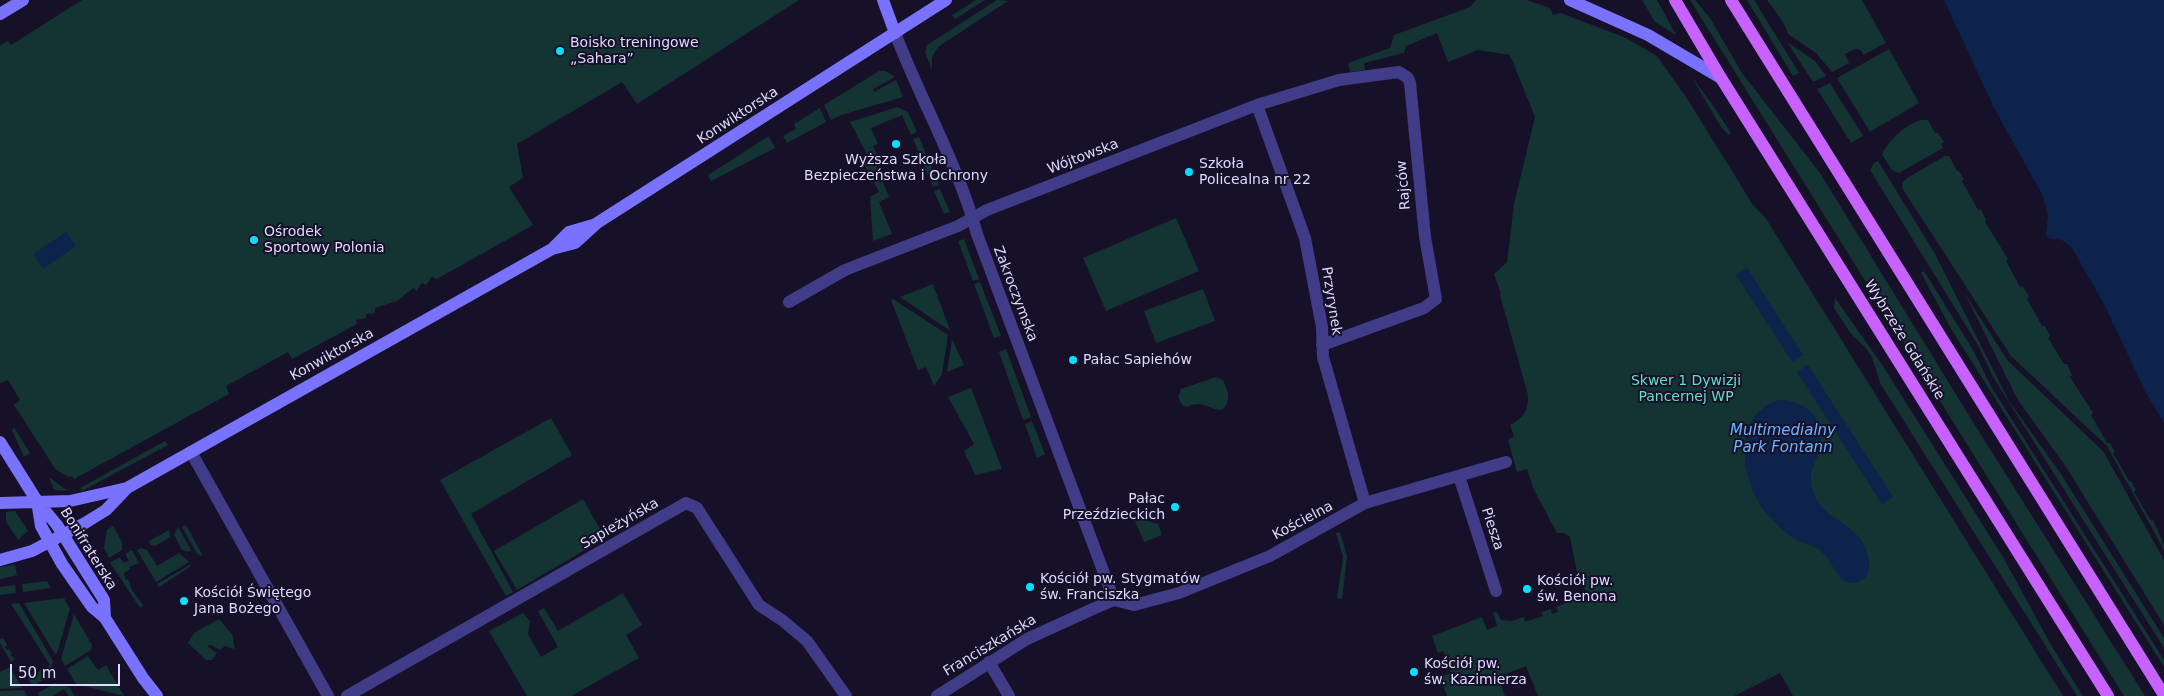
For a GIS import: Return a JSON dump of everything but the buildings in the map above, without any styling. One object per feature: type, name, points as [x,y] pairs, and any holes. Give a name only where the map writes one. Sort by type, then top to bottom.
[{"type":"main road","name":"Wybrzeże Gdańskie","points":[[1675,0],[1721,78],[2108,696]]},
{"type":"main road","points":[[1731,0],[2164,695]]},
{"type":"street","points":[[0,14],[23,0]]},
{"type":"street","name":"Zakroczymska","points":[[883,0],[912,75],[922,93],[963,190],[1114,600]]},
{"type":"street","name":"Konwiktorska","points":[[0,503],[70,501],[127,488],[552,249],[575,243],[597,223],[946,0]]},
{"type":"street","points":[[1570,0],[1648,35],[1721,78]]},
{"type":"street","name":"Wójtowska","points":[[789,302],[845,270],[958,226],[987,210],[1258,105],[1339,80],[1404,75]]},
{"type":"street","name":"Rajców","points":[[1322,346],[1424,308],[1436,299],[1425,237],[1411,90],[1404,75]]},
{"type":"street","name":"Przyrynek","points":[[1258,105],[1305,238],[1322,327],[1323,357],[1365,504]]},
{"type":"street","name":"Bonifraterska","points":[[0,442],[36,501],[53,518],[104,600],[105,618]]},
{"type":"street","points":[[191,452],[328,696]]},
{"type":"street","name":"Kościelna","points":[[1114,600],[1134,605],[1179,593],[1270,556],[1365,504],[1506,462]]},
{"type":"street","name":"Piesza","points":[[1459,476],[1496,591]]},
{"type":"street","name":"Konwiktorska","points":[[0,560],[25,554],[106,510],[127,488]]},
{"type":"street","name":"Bonifraterska","points":[[36,501],[41,526],[62,564],[92,607],[105,618],[143,678],[157,696]]},
{"type":"street","name":"Sapieżyńska","points":[[348,696],[686,503],[697,508],[759,605],[782,620],[807,641],[846,696]]},
{"type":"street","name":"Franciszkańska","points":[[937,696],[1026,639],[1114,600]]},
{"type":"street","points":[[989,662],[1009,696]]},
{"type":"green space","name":"Ośrodek Sportowy Polonia","points":[[82,0],[799,0],[637,104],[622,82],[517,144],[523,178],[509,187],[533,225],[437,279],[432,277],[426,285],[422,283],[416,291],[413,288],[397,301],[375,308],[375,313],[366,314],[366,318],[356,320],[357,324],[292,359],[288,352],[226,386],[229,394],[74,479],[72,476],[69,477],[56,470],[14,405],[20,400],[8,380],[0,383],[0,46],[8,41],[11,45]]},
{"type":"green space","points":[[976,0],[985,0],[955,19],[952,15]]},
{"type":"green space","points":[[997,0],[1008,1],[938,47],[932,57],[932,70],[925,52],[927,45]]},
{"type":"green space","name":"Skwer 1 Dywizji Pancernej WP","points":[[1476,0],[1527,0],[1550,8],[1553,15],[1561,13],[1626,38],[1657,56],[1688,100],[1753,205],[1765,217],[2063,696],[1793,696],[1780,673],[1734,696],[1538,696],[1526,666],[1498,677],[1505,696],[1447,696],[1440,677],[1451,673],[1443,651],[1438,653],[1432,636],[1482,617],[1487,630],[1497,626],[1493,612],[1497,612],[1501,620],[1512,621],[1524,617],[1525,622],[1543,616],[1541,612],[1551,609],[1552,614],[1558,612],[1556,607],[1588,594],[1578,578],[1570,537],[1564,533],[1557,533],[1534,490],[1527,469],[1517,472],[1508,440],[1514,437],[1510,425],[1524,413],[1528,395],[1494,274],[1507,262],[1514,204],[1535,117],[1510,55],[1478,50],[1448,62],[1437,33],[1406,46],[1404,53],[1364,63],[1365,70],[1350,72],[1348,63],[1390,48],[1394,35],[1465,9]]},
{"type":"green space","points":[[1642,0],[1657,0],[1676,35],[1655,22]]},
{"type":"green space","points":[[1690,0],[1695,0],[1710,18],[1742,73],[1820,173],[2145,696],[2124,696]]},
{"type":"green space","points":[[1747,0],[1754,0],[1799,73],[1793,76]]},
{"type":"green space","points":[[1767,0],[1862,0],[1886,43],[1863,55],[1861,50],[1855,49],[1845,54],[1849,63],[1832,72],[1816,53],[1788,34],[1782,21]]},
{"type":"green space","points":[[1787,42],[1815,61],[1826,76],[1813,82]]},
{"type":"green space","points":[[1889,49],[1919,103],[1870,132],[1837,78]]},
{"type":"green space","points":[[879,71],[886,71],[895,77],[873,89],[874,92],[896,80],[903,97],[841,115],[831,120],[824,105]]},
{"type":"green space","points":[[1691,76],[1731,133],[1729,135],[1721,127]]},
{"type":"green space","points":[[1830,83],[1863,136],[1851,143],[1817,89]]},
{"type":"green space","points":[[897,107],[908,112],[917,132],[911,135],[902,115],[871,128],[878,144],[873,146],[877,155],[876,165],[889,197],[879,202],[892,234],[873,241],[870,197],[879,192],[864,164],[870,160],[850,122]]},
{"type":"green space","points":[[820,108],[826,122],[787,143],[783,136],[796,129],[794,124]]},
{"type":"green space","points":[[1921,120],[1928,120],[1935,133],[1938,133],[1944,142],[1941,144],[1943,148],[1899,173],[1892,170],[1882,154],[1893,138],[1904,129]]},
{"type":"green space","points":[[769,136],[775,148],[711,181],[708,175]]},
{"type":"green space","points":[[919,137],[939,185],[933,187],[913,139]]},
{"type":"green space","points":[[1945,156],[1949,156],[1964,180],[1962,181],[1978,210],[1981,209],[1986,220],[1985,222],[2008,259],[2006,261],[2020,287],[2023,286],[2029,297],[2027,299],[2042,326],[2045,326],[2050,336],[2048,338],[2064,364],[2067,364],[2072,375],[2070,377],[2093,413],[2091,415],[2107,443],[2110,443],[2115,452],[2113,453],[2136,490],[2134,492],[2151,521],[2153,520],[2164,545],[2164,550],[2107,446],[2011,356],[1902,188],[1903,182],[1907,178]]},
{"type":"green space","points":[[1878,161],[1934,252],[2009,401],[2061,474],[2164,638],[2164,648],[1993,377],[1979,347],[1870,170],[1874,163]]},
{"type":"green space","points":[[940,189],[950,212],[944,214],[934,191]]},
{"type":"green space","points":[[1176,218],[1199,271],[1106,311],[1083,258]]},
{"type":"green space","points":[[964,239],[979,279],[973,281],[958,241]]},
{"type":"green space","points":[[1924,271],[1973,350],[1992,388],[2164,660],[2164,667],[1950,327],[1921,273]]},
{"type":"green space","points":[[980,282],[1001,336],[994,338],[974,284]]},
{"type":"green space","points":[[933,284],[950,330],[900,297]]},
{"type":"green space","points":[[1203,289],[1215,321],[1156,343],[1144,311]]},
{"type":"green space","points":[[1965,294],[2008,361],[2103,451],[2164,560],[2164,625],[2066,467],[2018,400]]},
{"type":"green space","points":[[1835,298],[1883,366],[2003,557],[2051,645],[2083,696],[2077,696],[1880,383],[1872,357],[1865,347],[1851,334],[1834,308]]},
{"type":"green space","points":[[893,299],[948,335],[942,374],[934,386],[926,367],[918,370],[891,300]]},
{"type":"green space","points":[[952,339],[964,365],[947,372]]},
{"type":"green space","points":[[1006,349],[1031,417],[1023,420],[999,352]]},
{"type":"green space","points":[[1216,377],[1223,380],[1228,392],[1227,403],[1222,410],[1201,404],[1188,407],[1182,405],[1178,397],[1181,389]]},
{"type":"green space","points":[[971,388],[1002,469],[975,475],[964,451],[974,444],[948,397]]},
{"type":"green space","points":[[551,418],[572,455],[471,514],[513,592],[506,596],[440,480]]},
{"type":"green space","points":[[1032,421],[1045,454],[1037,458],[1025,424]]},
{"type":"green space","points":[[14,427],[30,453],[24,457],[12,430]]},
{"type":"green space","points":[[165,441],[168,445],[82,491],[80,488]]},
{"type":"green space","points":[[49,477],[68,491],[54,490]]},
{"type":"green space","points":[[583,499],[605,538],[517,590],[494,551]]},
{"type":"green space","points":[[15,511],[28,531],[18,540],[6,522],[6,512]]},
{"type":"green space","points":[[1141,519],[1158,524],[1162,535],[1144,542],[1135,521]]},
{"type":"green space","points":[[186,525],[203,556],[197,554],[182,527]]},
{"type":"green space","points":[[113,526],[122,542],[122,550],[109,558],[104,548],[107,530]]},
{"type":"green space","points":[[178,527],[191,550],[189,552],[182,550],[174,535]]},
{"type":"green space","points":[[169,530],[170,537],[155,546],[150,545],[149,541]]},
{"type":"green space","points":[[1340,532],[1347,556],[1342,599],[1337,598],[1343,557],[1336,533]]},
{"type":"green space","points":[[141,548],[147,550],[157,566],[179,553],[189,562],[156,582],[137,550]]},
{"type":"green space","points":[[132,550],[139,563],[129,567],[130,569],[124,573],[126,580],[128,579],[132,590],[143,605],[140,608],[111,564],[111,562],[120,557],[123,563],[129,561],[125,554]]},
{"type":"green space","points":[[191,564],[190,567],[159,587],[157,584]]},
{"type":"green space","points":[[15,565],[17,575],[0,579],[0,567]]},
{"type":"green space","points":[[47,581],[51,588],[23,592],[22,584]]},
{"type":"green space","points":[[15,585],[16,593],[0,595],[0,587]]},
{"type":"green space","points":[[623,593],[642,625],[626,635],[639,658],[571,696],[527,696],[489,631],[523,613],[530,621],[528,634],[541,657],[558,647],[538,611],[544,608],[558,631]]},
{"type":"green space","points":[[64,598],[70,609],[57,653],[55,654],[24,603]]},
{"type":"green space","points":[[19,603],[53,661],[50,675],[34,686],[32,686],[28,678],[50,665],[11,604]]},
{"type":"green space","points":[[74,614],[92,645],[91,650],[65,666],[61,659]]},
{"type":"green space","points":[[219,619],[232,634],[235,649],[225,646],[220,650],[211,645],[207,646],[217,653],[212,660],[206,660],[188,643],[194,633]]},
{"type":"green space","points":[[3,638],[7,645],[5,647],[12,653],[10,655],[16,659],[11,662],[0,643],[0,639]]},
{"type":"green space","points":[[88,656],[98,670],[106,665],[124,696],[76,684],[67,669]]},
{"type":"green space","points":[[10,667],[22,688],[0,689],[0,672]]},
{"type":"green space","points":[[55,683],[69,687],[75,696],[69,696],[64,689],[53,696],[39,696],[38,693]]},
{"type":"green space","points":[[24,690],[27,696],[0,696],[0,691]]},
{"type":"water","points":[[1944,0],[2164,0],[2164,423],[2146,393],[2105,306],[2072,248],[2062,240],[2048,238],[2046,235],[2048,216],[2043,196],[1995,110]]},
{"type":"water","points":[[66,232],[76,246],[43,269],[33,254]]},
{"type":"water","points":[[1747,268],[1803,355],[1792,362],[1736,275]]},
{"type":"water","points":[[1808,365],[1893,497],[1882,504],[1797,372]]},
{"type":"water","name":"Multimedialny Park Fontann","points":[[1779,400],[1796,403],[1804,407],[1816,418],[1820,425],[1821,443],[1811,473],[1812,486],[1814,494],[1828,513],[1861,539],[1869,563],[1866,577],[1858,582],[1844,581],[1821,551],[1793,538],[1783,530],[1761,505],[1752,489],[1747,471],[1746,436],[1752,421],[1763,408]]},
{"type":"place","name":"Boisko treningowe „Sahara”","points":[[560,51]]},
{"type":"place","name":"Wyższa Szkoła Bezpieczeństwa i Ochrony","points":[[896,144]]},
{"type":"place","name":"Szkoła Policealna nr 22","points":[[1189,172]]},
{"type":"place","name":"Ośrodek Sportowy Polonia","points":[[254,240]]},
{"type":"place","name":"Pałac Sapiehów","points":[[1073,360]]},
{"type":"place","name":"Pałac Przeździeckich","points":[[1175,507]]},
{"type":"place","name":"Kościół pw. Stygmatów św. Franciszka","points":[[1030,587]]},
{"type":"place","name":"Kościół pw. św. Benona","points":[[1527,589]]},
{"type":"place","name":"Kościół Świętego Jana Bożego","points":[[184,601]]},
{"type":"place","name":"Kościół pw. św. Kazimierza","points":[[1414,672]]}]
